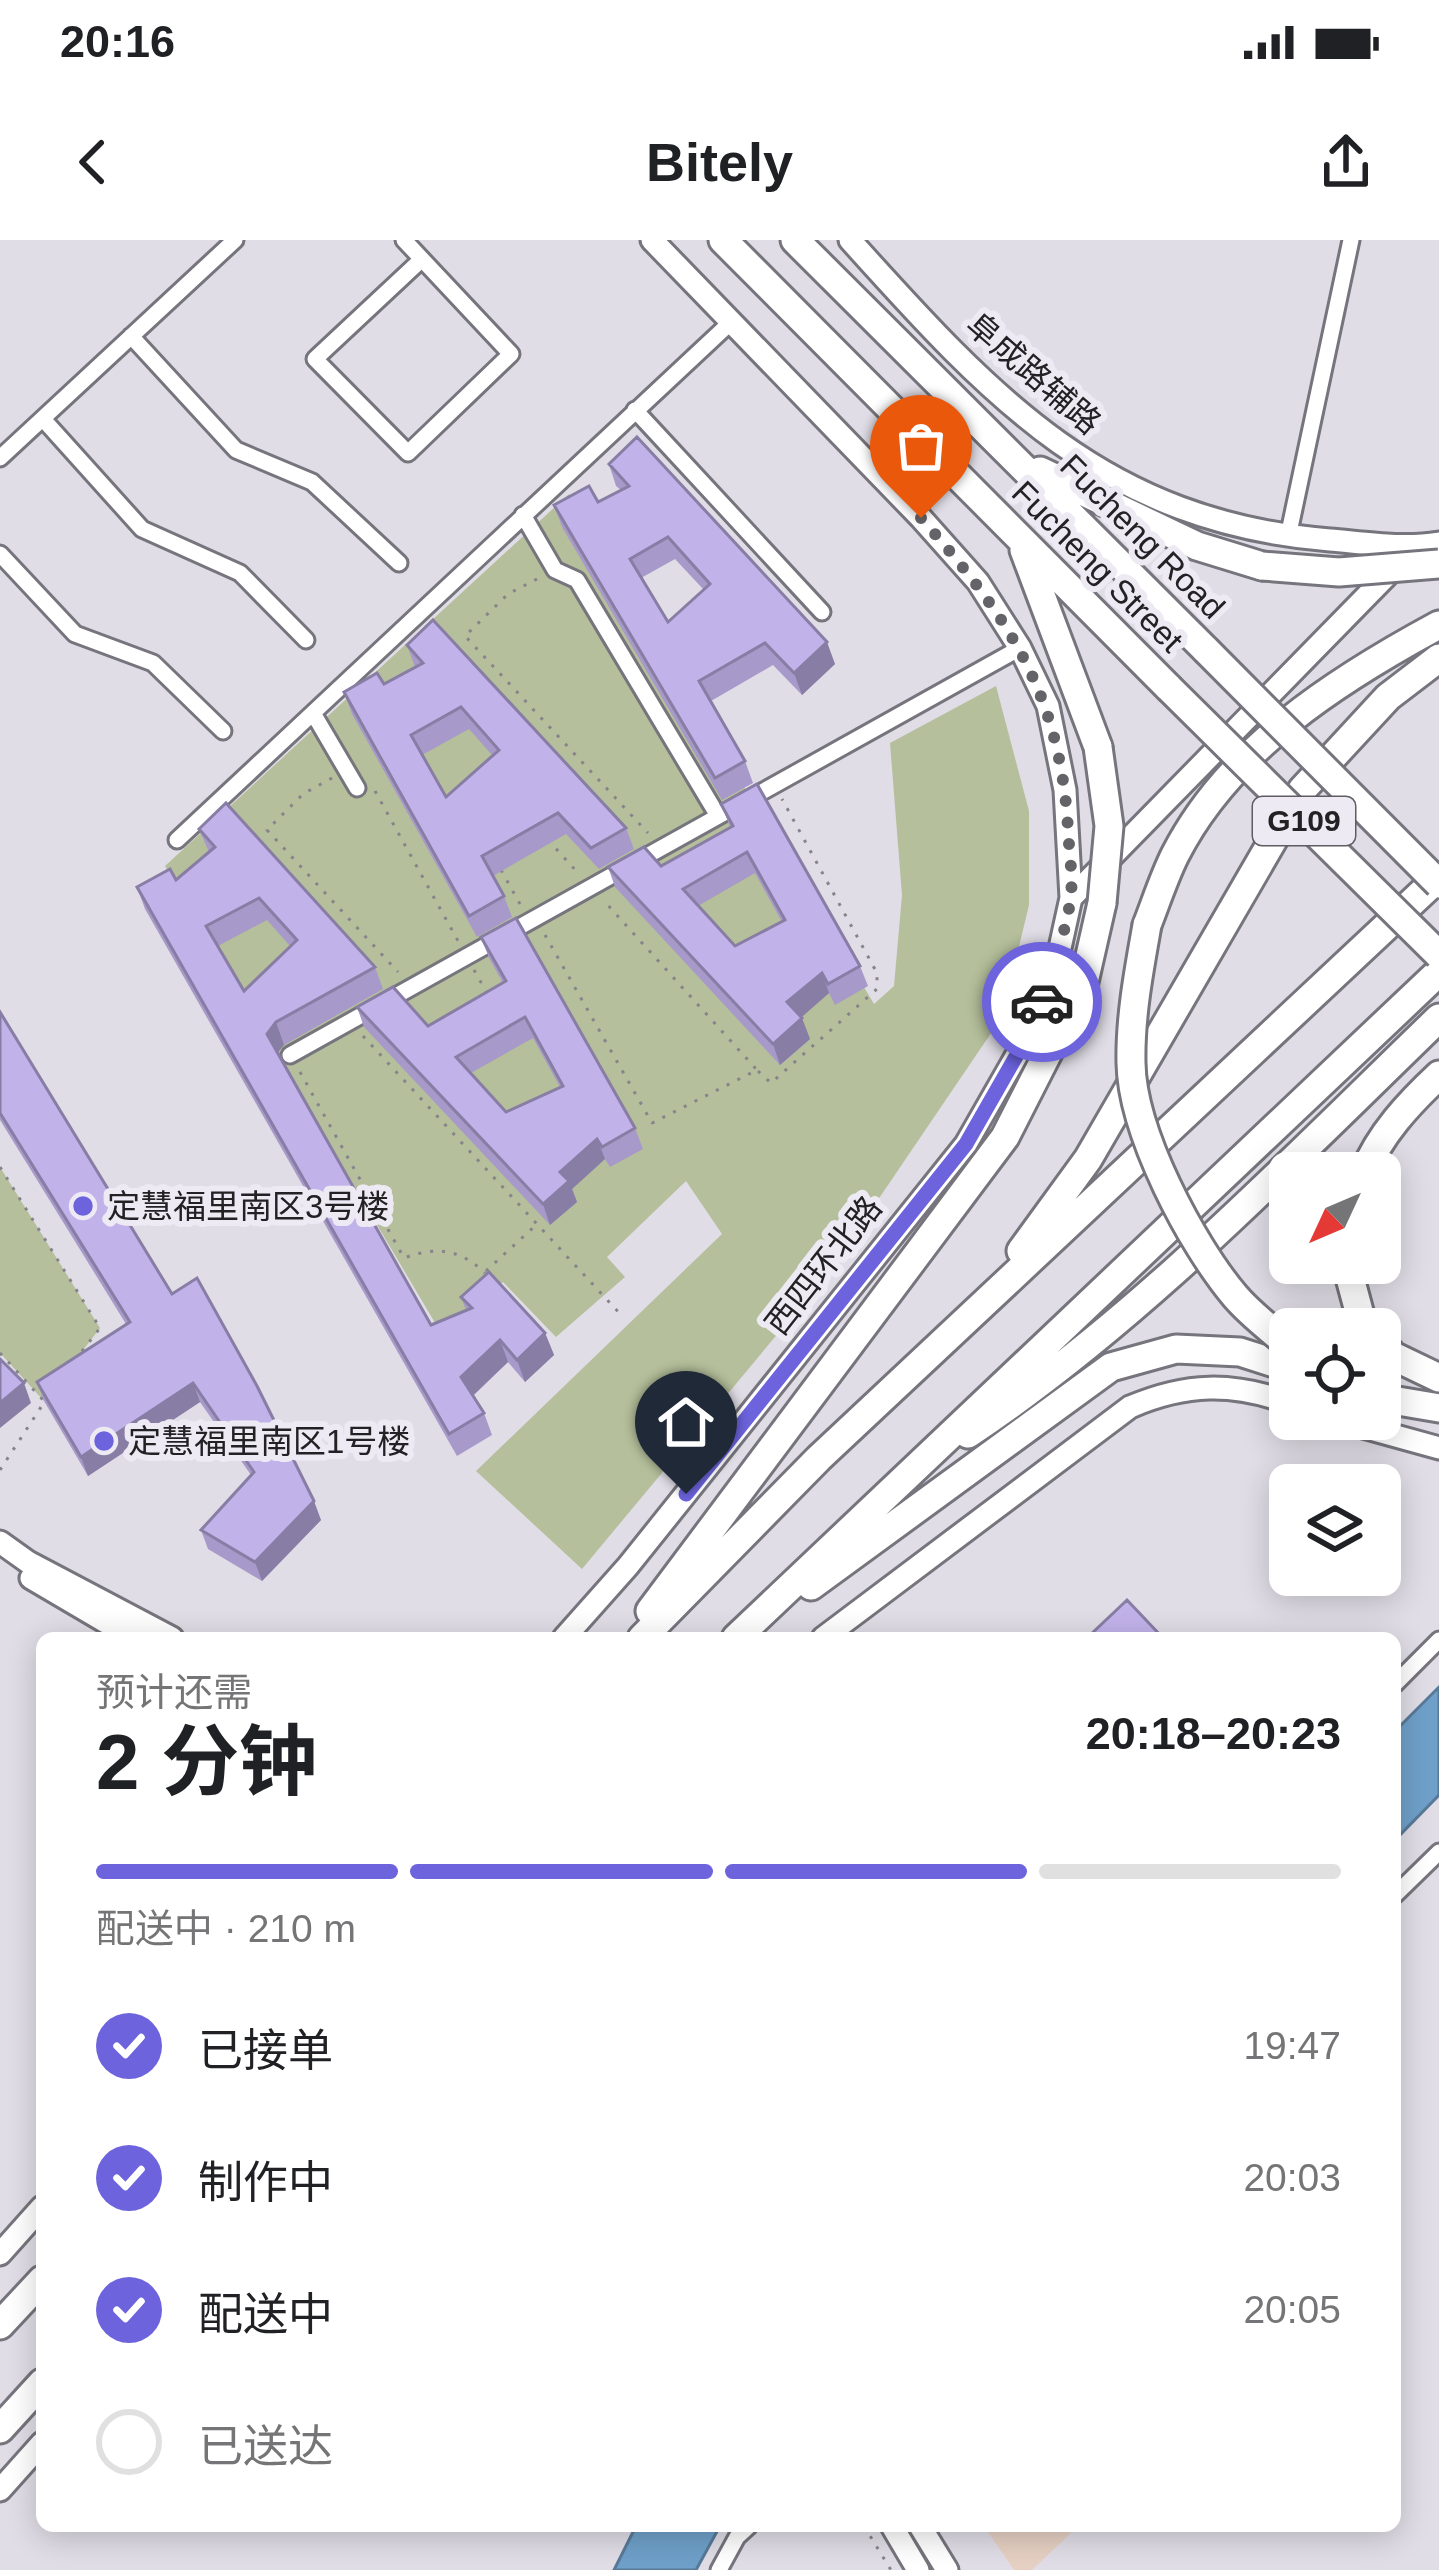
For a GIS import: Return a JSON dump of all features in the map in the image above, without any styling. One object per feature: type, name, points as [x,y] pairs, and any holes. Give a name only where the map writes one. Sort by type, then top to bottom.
[{"type":"highway","name":"Fucheng Street","points":[[722,240],[1439,955]]},
{"type":"highway","name":"Fucheng Road","points":[[795,240],[1439,880]]},
{"type":"highway","points":[[1016,459],[1142,522],[1262,566],[1339,572],[1439,564]]},
{"type":"highway","points":[[634,1632],[1005,1137],[1084,982],[1102,903],[1108,826],[1098,748],[1020,540]]},
{"type":"highway","points":[[1269,1327],[1236,1297],[1184,1222],[1151,1150],[1131,1067],[1136,984],[1147,925],[1175,854],[1219,789],[1283,725],[1363,666],[1439,626]]},
{"type":"highway","points":[[984,1303],[1088,1160],[1302,790],[1388,697],[1439,658]]},
{"type":"highway","points":[[648,1632],[819,1458],[1439,880]]},
{"type":"highway","points":[[744,1632],[1439,972]]},
{"type":"highway","points":[[900,1480],[1058,1368],[1213,1235],[1439,1018]]},
{"type":"highway","points":[[1373,1152],[1407,1105],[1439,1075]]},
{"type":"highway","points":[[746,1632],[1111,1367],[1176,1349],[1240,1352],[1269,1361]]},
{"type":"highway","points":[[1401,1360],[1439,1378]]},
{"type":"highway","points":[[1401,1402],[1439,1408]]},
{"type":"highway","points":[[0,2325],[36,2286]]},
{"type":"highway","points":[[0,2428],[36,2389]]},
{"type":"main road","points":[[652,240],[921,518],[978,582],[1020,647],[1048,706],[1065,790],[1071,898]]},
{"type":"main road","name":"阜成路辅路","points":[[850,240],[976,375],[1070,453],[1144,496],[1288,537],[1415,547],[1439,543]]},
{"type":"main road","points":[[1071,898],[1415,547]]},
{"type":"main road","name":"西四环北路","points":[[569,1632],[628,1566],[966,1144],[1034,1025],[1071,898]]},
{"type":"main road","points":[[831,1632],[1130,1407],[1162,1393],[1202,1385],[1269,1399]]},
{"type":"main road","points":[[1401,1438],[1439,1448]]},
{"type":"main road","points":[[0,1542],[28,1562],[161,1632]]},
{"type":"main road","points":[[0,1558],[123,1632]]},
{"type":"main road","points":[[0,2254],[36,2214]]},
{"type":"main road","points":[[0,2490],[36,2450]]},
{"type":"main road","points":[[896,2532],[918,2570]]},
{"type":"main road","points":[[924,2532],[947,2570]]},
{"type":"street","points":[[0,458],[235,240]]},
{"type":"street","points":[[404,240],[422,259],[512,354],[408,453],[315,359],[422,259]]},
{"type":"street","points":[[1288,537],[1351,240]]},
{"type":"street","points":[[178,840],[731,322]]},
{"type":"street","points":[[131,336],[236,450],[312,482],[399,563]]},
{"type":"street","points":[[635,410],[822,612]]},
{"type":"street","points":[[43,419],[142,529],[240,573],[305,640]]},
{"type":"street","points":[[523,515],[555,570],[577,580],[718,816]]},
{"type":"street","points":[[0,554],[75,634],[153,663],[223,731]]},
{"type":"street","points":[[290,1055],[1020,647]]},
{"type":"street","points":[[313,713],[357,788]]},
{"type":"street","points":[[1401,1678],[1439,1640]]},
{"type":"street","points":[[1401,1889],[1439,1852]]},
{"type":"street","points":[[719,2570],[742,2532]]},
{"type":"path","points":[[555,570],[508,594],[465,636],[662,848]]},
{"type":"path","points":[[412,987],[267,830],[303,794],[359,763],[494,1005]]},
{"type":"path","points":[[545,836],[772,1083],[877,989],[877,973],[775,784]]},
{"type":"path","points":[[497,862],[652,1124],[757,1070]]},
{"type":"path","points":[[349,1022],[623,1317]]},
{"type":"path","points":[[290,1055],[404,1258],[428,1250],[457,1252],[492,1280]]},
{"type":"path","points":[[0,1167],[100,1328],[72,1364]]},
{"type":"path","points":[[485,1273],[537,1224]]},
{"type":"path","points":[[0,1353],[44,1401],[0,1470]]},
{"type":"path","points":[[868,2532],[891,2570]]},
{"type":"shaded area","points":[[988,2532],[1072,2532],[1032,2570],[1014,2570]]},
{"type":"green space","points":[[569,494],[874,1004],[894,986],[902,895],[890,743],[996,686],[1029,811],[1029,905],[1002,1017],[829,1272],[582,1569],[476,1471],[722,1234],[686,1181],[607,1257],[625,1277],[556,1337],[503,1282],[441,1333],[165,866]]},
{"type":"green space","points":[[0,1167],[100,1328],[44,1401],[0,1353]]},
{"type":"water","points":[[1439,1687],[1439,1795],[1401,1834],[1401,1725]]},
{"type":"water","points":[[633,2532],[717,2532],[696,2570],[614,2570]]},
{"type":"building","points":[[637,437],[827,642],[794,673],[765,643],[699,681],[745,761],[715,778],[554,505],[589,486],[598,502],[629,486],[609,464]],"holes":[[[668,537],[710,584],[668,622],[630,559]]]},
{"type":"building","points":[[433,620],[626,828],[591,848],[558,813],[482,856],[504,896],[469,916],[344,692],[377,673],[384,684],[423,663],[407,645]],"holes":[[[461,707],[499,750],[446,797],[411,735]]]},
{"type":"building","points":[[757,784],[860,966],[828,984],[822,973],[787,1002],[802,1018],[773,1044],[608,867],[644,847],[661,866],[733,826],[721,804]],"holes":[[[747,852],[785,920],[735,946],[683,889]]]},
{"type":"building","points":[[226,803],[375,967],[276,1022],[267,1034],[431,1325],[472,1308],[461,1297],[489,1272],[545,1333],[517,1360],[500,1340],[461,1377],[484,1413],[449,1434],[137,887],[170,869],[176,880],[215,847],[199,829]],"holes":[[[259,898],[297,940],[244,991],[206,926]]]},
{"type":"building","points":[[516,918],[635,1128],[602,1147],[597,1139],[560,1172],[569,1181],[543,1204],[357,1007],[393,987],[428,1026],[506,981],[481,937]],"holes":[[[525,1017],[563,1086],[506,1112],[456,1057]]]},
{"type":"building","points":[[0,1012],[172,1294],[197,1278],[314,1501],[255,1562],[201,1530],[254,1472],[193,1383],[81,1457],[37,1382],[130,1322],[0,1113]]},
{"type":"building","points":[[0,1359],[24,1383],[0,1403]]},
{"type":"building","points":[[1127,1600],[1157,1632],[1093,1632]]},
{"type":"way so far","points":[[921,518],[978,582],[1020,647],[1048,706],[1065,790],[1071,898],[1042,1002]]},
{"type":"place","name":"定慧福里南区3号楼","points":[[83,1206]]},
{"type":"place","name":"定慧福里南区1号楼","points":[[104,1441]]},
{"type":"route","points":[[686,1494],[966,1144],[1034,1025],[1042,1002]]}]
